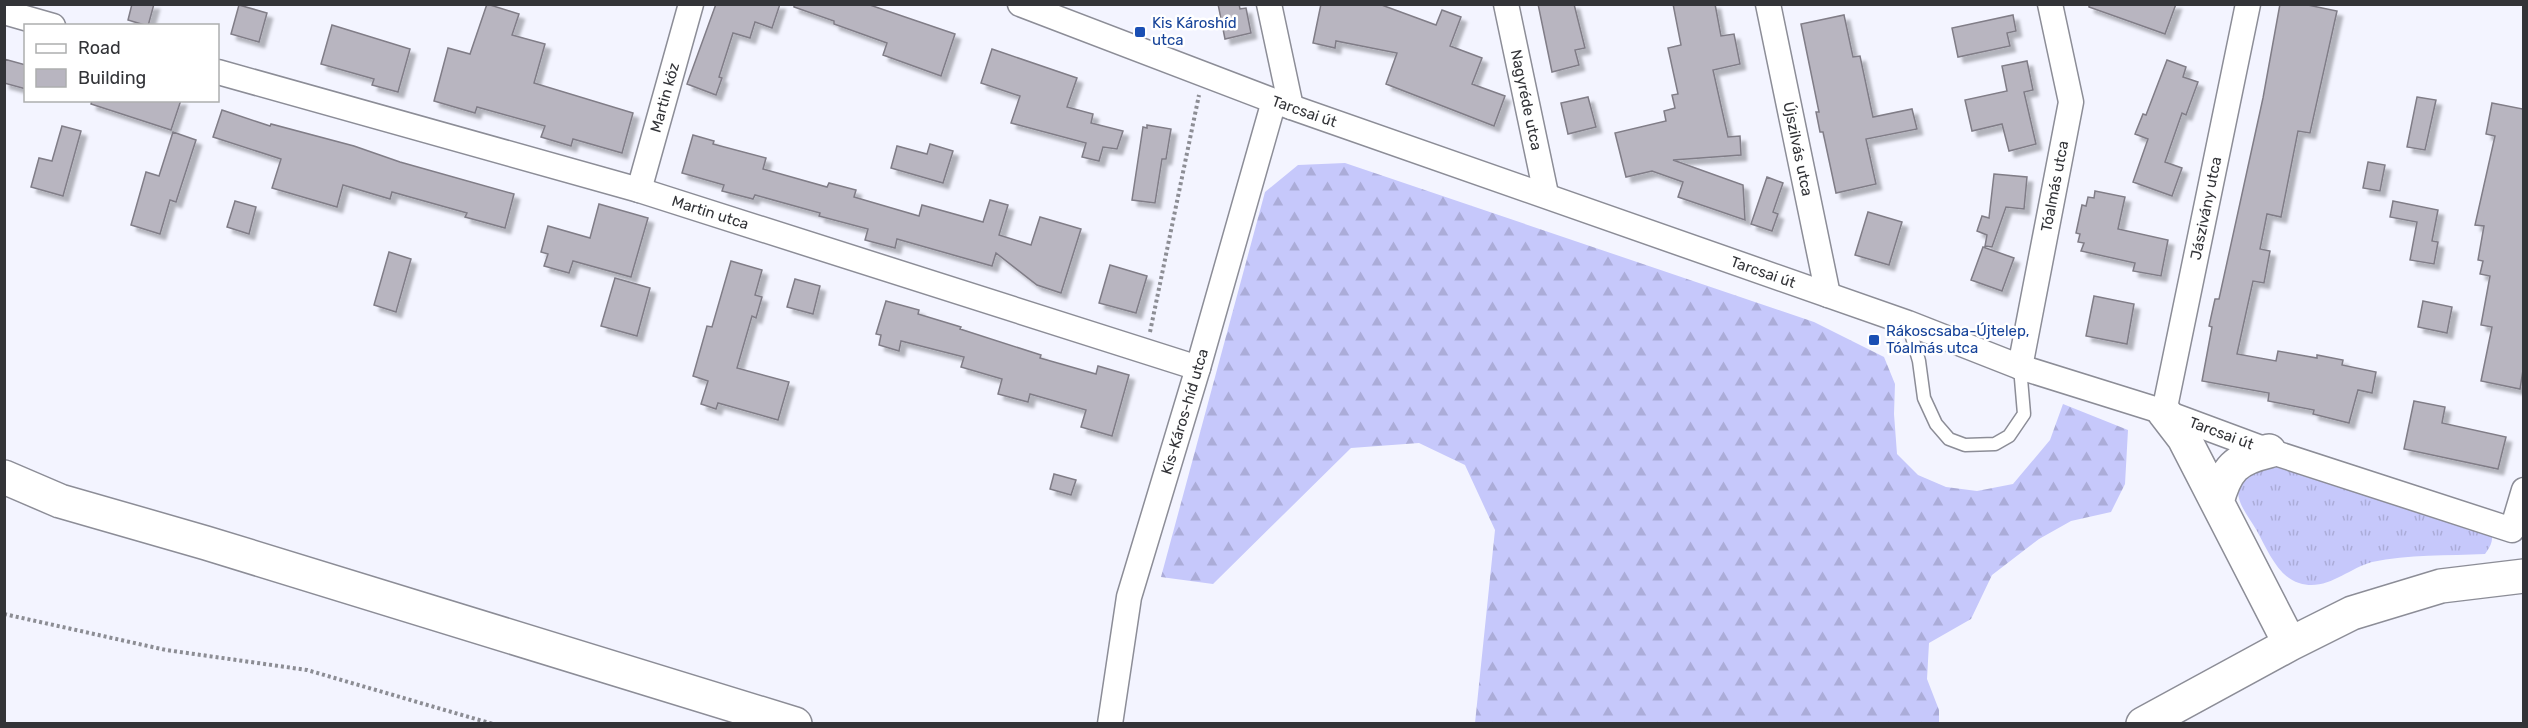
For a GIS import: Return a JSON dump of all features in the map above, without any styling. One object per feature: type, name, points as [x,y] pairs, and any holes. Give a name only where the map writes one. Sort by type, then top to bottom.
[{"type":"main road","points":[[2164,412],[2184,438],[2289,644]]},
{"type":"main road","points":[[2217,502],[2223,481],[2230,470],[2245,458],[2269,451]]},
{"type":"main road","points":[[4,477],[60,501],[206,543],[795,723]]},
{"type":"main road","points":[[2143,723],[2289,644],[2352,613],[2441,586],[2523,576]]},
{"type":"street","name":"Martin köz","points":[[639,190],[691,4]]},
{"type":"street","points":[[1269,4],[1282,104]]},
{"type":"street","name":"Nagyréde utca","points":[[1506,4],[1546,194]]},
{"type":"street","name":"Újszilvás utca","points":[[1768,4],[1828,295]]},
{"type":"street","name":"Tóalmás utca","points":[[2020,367],[2071,102],[2050,4]]},
{"type":"street","name":"Jászivány utca","points":[[2164,412],[2248,4]]},
{"type":"street","name":"Tarcsai út","points":[[1030,6],[1282,104],[1546,194],[1908,324],[2020,367],[2164,412],[2269,451],[2511,530],[2523,490]]},
{"type":"street","points":[[4,12],[46,24]]},
{"type":"street","name":"Martin utca","points":[[219,72],[639,190],[1198,368]]},
{"type":"street","name":"Kis-Káros-híd utca","points":[[1110,723],[1129,597],[1198,368],[1282,104]]},
{"type":"lane","points":[[1908,324],[1918,361],[1924,398],[1936,424],[1950,438],[1965,445],[1995,444],[2009,436],[2024,414],[2020,367]]},
{"type":"path","points":[[1145,352],[1203,74]]},
{"type":"path","points":[[4,614],[166,650],[307,670],[493,723]]},
{"type":"green space","points":[[1345,163],[1814,322],[1884,357],[1895,384],[1894,414],[1897,454],[1918,475],[1946,487],[1977,491],[2013,484],[2050,440],[2063,404],[2128,430],[2125,484],[2111,512],[2071,521],[2039,539],[1992,575],[1971,619],[1929,643],[1927,679],[1939,710],[1939,723],[1475,723],[1495,530],[1465,465],[1419,443],[1351,448],[1213,584],[1161,577],[1265,192],[1298,165]]},
{"type":"green space","points":[[2276,458],[2490,528],[2491,544],[2485,554],[2386,559],[2363,565],[2327,582],[2309,585],[2299,583],[2285,575],[2274,562],[2239,497],[2241,473]]},
{"type":"building","points":[[132,4],[154,4],[149,24],[128,20]]},
{"type":"building","points":[[487,4],[519,14],[512,35],[545,44],[534,83],[633,113],[622,153],[573,139],[571,146],[541,137],[545,126],[477,107],[475,113],[434,101],[448,48],[470,54]]},
{"type":"building","points":[[716,4],[780,4],[772,28],[755,22],[750,38],[733,33],[719,77],[722,78],[716,95],[687,84]]},
{"type":"building","points":[[794,4],[867,4],[955,34],[941,76],[883,55],[887,43],[834,24],[834,21],[794,7]]},
{"type":"building","points":[[1218,4],[1239,4],[1240,9],[1246,8],[1251,33],[1225,39]]},
{"type":"building","points":[[1321,4],[1379,4],[1436,25],[1442,10],[1461,17],[1450,46],[1482,58],[1472,84],[1505,96],[1494,126],[1386,84],[1397,53],[1336,41],[1335,48],[1313,43]]},
{"type":"building","points":[[1538,4],[1574,4],[1585,48],[1575,50],[1579,65],[1552,72]]},
{"type":"building","points":[[1673,4],[1715,4],[1721,36],[1734,34],[1740,64],[1713,70],[1728,137],[1740,136],[1741,155],[1673,160],[1743,185],[1745,220],[1678,197],[1683,182],[1652,171],[1626,177],[1615,133],[1666,121],[1664,111],[1675,108],[1672,95],[1678,94],[1668,48],[1681,45]]},
{"type":"building","points":[[2089,4],[2176,4],[2165,34],[2089,7]]},
{"type":"building","points":[[2280,4],[2303,4],[2337,11],[2310,133],[2298,131],[2281,217],[2267,214],[2260,249],[2270,251],[2264,283],[2253,281],[2237,354],[2276,361],[2278,351],[2317,358],[2317,355],[2343,360],[2342,365],[2376,372],[2372,393],[2358,390],[2349,423],[2313,414],[2314,410],[2268,401],[2269,393],[2202,381],[2212,327],[2209,326],[2215,299],[2219,299],[2263,98]]},
{"type":"building","points":[[239,5],[267,13],[259,42],[231,34]]},
{"type":"building","points":[[1844,15],[1853,57],[1860,56],[1873,117],[1912,109],[1917,129],[1866,139],[1876,184],[1836,193],[1823,132],[1820,132],[1816,112],[1819,112],[1801,24]]},
{"type":"building","points":[[2013,15],[2016,31],[2007,33],[2010,46],[1958,57],[1952,28]]},
{"type":"building","points":[[332,25],[410,49],[398,92],[372,85],[374,79],[321,64]]},
{"type":"building","points":[[992,49],[1077,78],[1067,107],[1093,114],[1091,123],[1123,131],[1117,149],[1103,147],[1099,161],[1082,157],[1086,143],[1011,123],[1020,96],[981,83]]},
{"type":"building","points":[[4,59],[24,64],[24,88],[4,83]]},
{"type":"building","points":[[2167,60],[2186,67],[2183,77],[2198,82],[2186,115],[2182,113],[2165,162],[2182,168],[2172,196],[2133,182],[2148,139],[2135,134],[2143,114],[2146,115]]},
{"type":"building","points":[[2027,61],[2033,90],[2024,92],[2036,144],[2009,151],[2002,124],[1972,131],[1965,100],[2007,91],[2002,66]]},
{"type":"building","points":[[1588,97],[1596,127],[1568,134],[1561,103]]},
{"type":"building","points":[[2417,97],[2436,100],[2425,150],[2407,147]]},
{"type":"building","points":[[92,102],[180,102],[171,130],[91,104]]},
{"type":"building","points":[[2492,103],[2523,109],[2523,370],[2520,389],[2481,381],[2492,327],[2481,325],[2490,276],[2480,274],[2483,261],[2478,260],[2484,226],[2475,225],[2495,136],[2486,134]]},
{"type":"building","points":[[222,110],[270,126],[271,124],[354,146],[400,162],[514,194],[505,228],[465,217],[467,213],[392,192],[390,199],[343,185],[337,207],[272,188],[281,159],[213,137]]},
{"type":"building","points":[[1147,125],[1171,129],[1166,159],[1162,159],[1155,203],[1132,200],[1143,127],[1147,128]]},
{"type":"building","points":[[62,126],[81,131],[63,196],[31,187],[39,158],[52,161]]},
{"type":"building","points":[[173,132],[196,140],[176,202],[170,200],[160,234],[131,225],[146,172],[159,176]]},
{"type":"building","points":[[693,135],[714,141],[713,144],[766,158],[763,169],[827,187],[829,183],[856,190],[854,197],[919,216],[922,205],[983,222],[990,200],[1008,205],[999,235],[1031,245],[1040,217],[1081,229],[1061,293],[1037,285],[996,253],[992,266],[897,239],[895,248],[865,240],[868,229],[819,216],[820,213],[755,195],[753,199],[722,191],[724,185],[682,173]]},
{"type":"building","points":[[930,144],[953,151],[943,183],[891,168],[897,146],[927,154]]},
{"type":"building","points":[[2368,162],[2385,165],[2380,191],[2363,188]]},
{"type":"building","points":[[1994,174],[2027,177],[2024,209],[2006,207],[1992,247],[1985,246],[1987,235],[1977,231],[1982,216],[1989,218]]},
{"type":"building","points":[[1767,177],[1783,183],[1773,212],[1778,214],[1772,231],[1751,224]]},
{"type":"building","points":[[2095,191],[2125,197],[2118,229],[2168,240],[2161,276],[2133,271],[2135,263],[2081,251],[2084,243],[2078,242],[2080,234],[2076,233],[2082,205],[2086,206],[2088,197],[2094,198]]},
{"type":"building","points":[[235,201],[256,207],[249,234],[227,227]]},
{"type":"building","points":[[2393,201],[2438,210],[2432,241],[2438,242],[2434,264],[2410,260],[2417,222],[2390,217]]},
{"type":"building","points":[[599,204],[648,218],[631,277],[573,261],[569,273],[544,266],[548,254],[541,252],[548,226],[590,238]]},
{"type":"building","points":[[1868,212],[1902,222],[1889,265],[1855,255]]},
{"type":"building","points":[[1983,247],[2014,258],[2002,291],[1971,280]]},
{"type":"building","points":[[389,252],[411,259],[396,312],[374,305]]},
{"type":"building","points":[[731,261],[762,270],[755,295],[762,297],[756,318],[752,316],[737,368],[789,382],[778,420],[718,403],[716,409],[701,404],[708,381],[693,376],[707,326],[712,327]]},
{"type":"building","points":[[1110,265],[1147,276],[1136,313],[1099,303]]},
{"type":"building","points":[[615,278],[650,288],[637,336],[601,326]]},
{"type":"building","points":[[795,279],[820,286],[813,314],[787,307]]},
{"type":"building","points":[[2094,296],[2134,304],[2127,344],[2086,336]]},
{"type":"building","points":[[886,301],[919,310],[918,314],[1041,355],[1040,358],[1096,374],[1098,366],[1129,375],[1112,436],[1081,427],[1086,410],[1030,394],[1028,402],[998,394],[1002,379],[961,367],[964,357],[901,341],[899,351],[879,345],[881,335],[876,334]]},
{"type":"building","points":[[2423,301],[2452,307],[2447,333],[2418,327]]},
{"type":"building","points":[[2414,401],[2445,407],[2442,423],[2506,437],[2498,469],[2404,449]]},
{"type":"building","points":[[1054,474],[1076,480],[1071,495],[1050,489]]},
{"type":"place","name":"Kis Károshíd utca","points":[[1140,32]]},
{"type":"place","name":"Rákoscsaba-Újtelep, Tóalmás utca","points":[[1874,340]]}]
